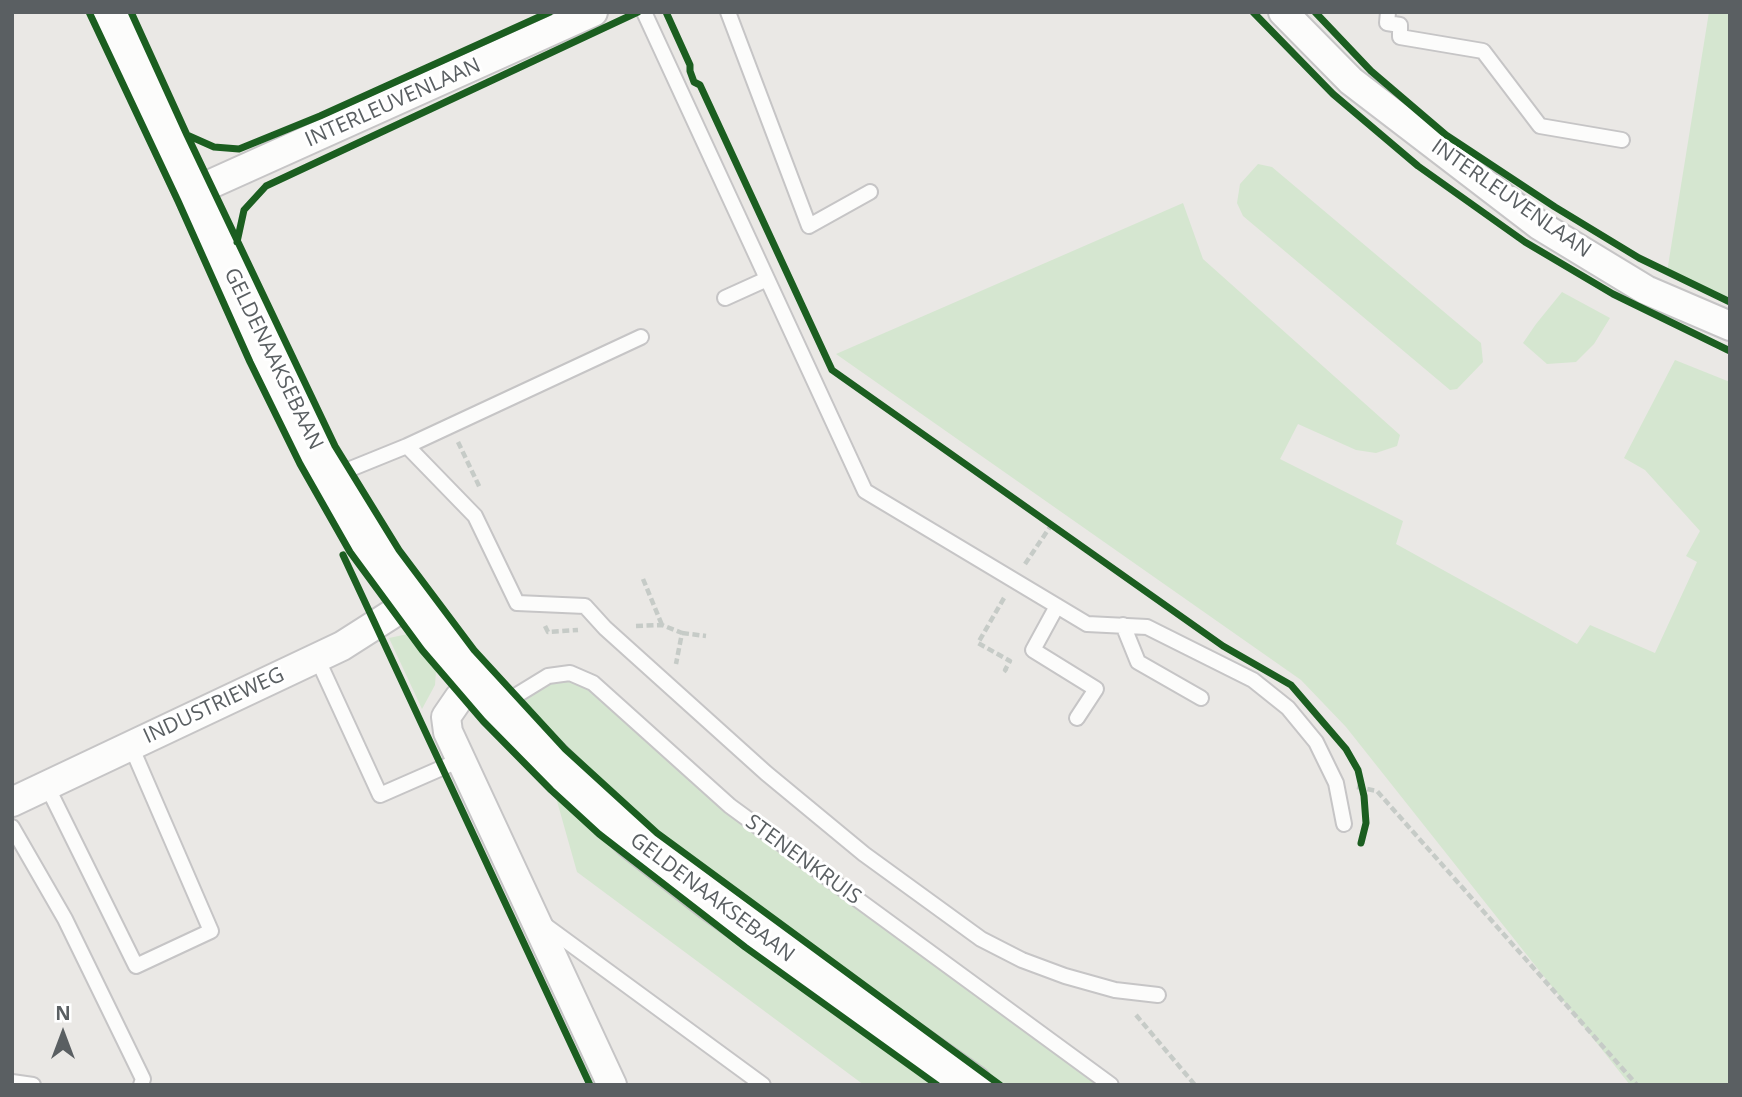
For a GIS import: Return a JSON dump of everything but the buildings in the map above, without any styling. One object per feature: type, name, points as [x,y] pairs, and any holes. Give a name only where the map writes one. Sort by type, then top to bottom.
[{"type":"street","name":"GELDENAAKSEBAAN","points":[[110,12],[330,477],[376,552],[411,602],[487,696],[633,841],[710,900],[973,1085]]},
{"type":"street","name":"INTERLEUVENLAAN","points":[[193,192],[593,12]]},
{"type":"street","name":"INTERLEUVENLAAN","points":[[1283,12],[1351,81],[1539,225],[1646,290],[1730,326]]},
{"type":"street","name":"INDUSTRIEWEG","points":[[12,802],[342,646],[411,602]]},
{"type":"street","points":[[487,696],[459,698],[446,718],[448,732],[612,1085]]},
{"type":"lane","points":[[644,12],[865,491],[1087,624],[1147,628],[1253,680],[1288,708],[1317,742],[1336,783],[1344,824]]},
{"type":"lane","points":[[728,12],[809,226],[870,192]]},
{"type":"lane","points":[[1388,12],[1387,23],[1400,25],[1400,37],[1483,51],[1540,126],[1622,140]]},
{"type":"lane","points":[[725,298],[767,279]]},
{"type":"lane","points":[[330,477],[407,446],[641,337]]},
{"type":"lane","points":[[407,446],[475,516],[517,603],[585,606],[605,628],[786,789],[864,854],[981,939],[1022,960],[1054,972],[1115,990],[1158,995]]},
{"type":"lane","points":[[1057,606],[1032,650],[1096,689],[1077,718]]},
{"type":"lane","points":[[1123,625],[1138,662],[1201,698]]},
{"type":"lane","points":[[317,658],[380,796],[460,760]]},
{"type":"lane","name":"STENENKRUIS","points":[[487,696],[515,696],[548,676],[570,673],[593,682],[730,806],[1111,1085]]},
{"type":"lane","points":[[47,786],[136,966],[211,931],[131,746]]},
{"type":"lane","points":[[12,827],[65,919],[143,1079],[141,1085]]},
{"type":"lane","points":[[533,916],[763,1085]]},
{"type":"lane","points":[[12,1082],[33,1085]]},
{"type":"path","points":[[450,426],[485,497]]},
{"type":"path","points":[[1041,516],[1062,531]]},
{"type":"path","points":[[536,604],[548,632],[662,625],[643,579]]},
{"type":"path","points":[[682,633],[706,636]]},
{"type":"path","points":[[1360,779],[1363,792]]},
{"type":"path","points":[[1336,783],[1363,792],[1377,791],[1637,1085]]},
{"type":"path","points":[[1115,990],[1195,1085]]},
{"type":"green space","points":[[1709,12],[1730,12],[1730,302],[1667,272]]},
{"type":"green space","points":[[1258,164],[1272,167],[1481,343],[1483,362],[1457,389],[1450,390],[1243,216],[1237,203],[1240,184]]},
{"type":"green space","points":[[1183,203],[1203,259],[1400,435],[1397,446],[1376,453],[1356,450],[1298,424],[1280,459],[1403,521],[1396,544],[1577,644],[1590,625],[1655,653],[1697,562],[1686,556],[1700,531],[1645,470],[1624,458],[1675,360],[1730,382],[1730,1085],[1630,1085],[1346,727],[1301,680],[836,354]]},
{"type":"green space","points":[[1562,292],[1610,318],[1594,344],[1576,362],[1547,364],[1523,343]]},
{"type":"green space","points":[[408,634],[436,671],[435,685],[422,709],[389,638]]},
{"type":"green space","points":[[548,676],[593,683],[730,806],[1111,1085],[864,1085],[577,872],[544,755],[499,709]]},
{"type":"cycle path","points":[[89,12],[250,362],[300,464],[350,552],[422,650],[483,721],[599,834],[745,947],[937,1085]]},
{"type":"cycle path","points":[[131,12],[187,135],[214,147],[239,149],[320,116],[550,12]]},
{"type":"cycle path","points":[[237,242],[244,210],[266,186],[638,12]]},
{"type":"cycle path","points":[[666,12],[690,65],[694,82],[700,85],[832,370],[1223,646],[1291,685],[1346,749],[1358,770],[1366,823],[1361,843]]},
{"type":"cycle path","points":[[1253,12],[1333,94],[1418,166],[1525,242],[1613,294],[1730,351]]},
{"type":"cycle path","points":[[1315,12],[1371,71],[1446,135],[1555,207],[1639,258],[1730,302]]},
{"type":"cycle path","points":[[187,135],[335,446],[399,550],[474,650],[565,749],[657,833],[1000,1085]]},
{"type":"cycle path","points":[[343,555],[590,1085]]}]
